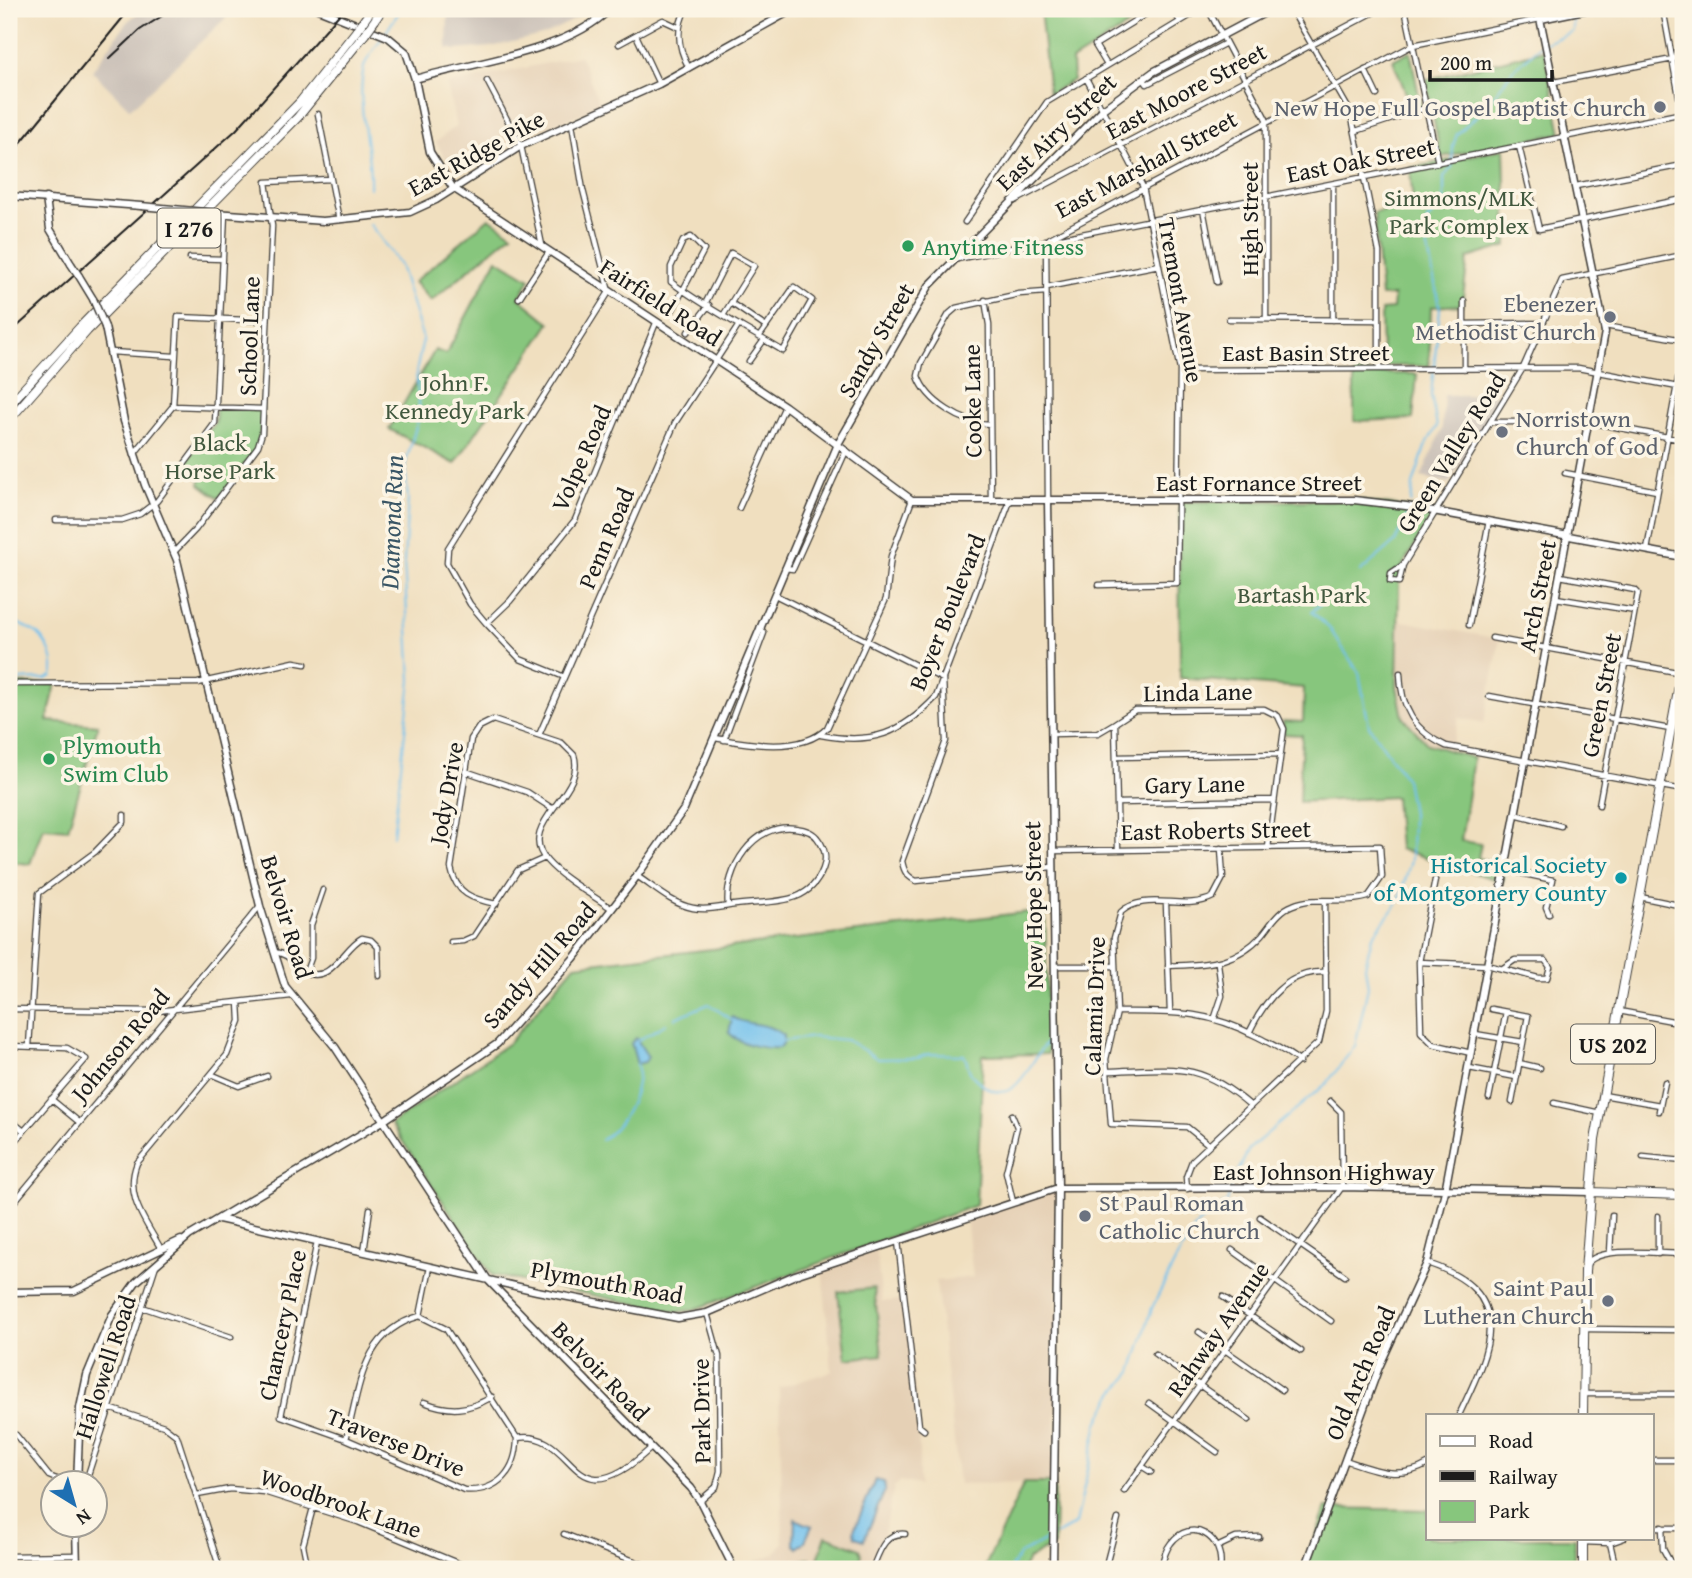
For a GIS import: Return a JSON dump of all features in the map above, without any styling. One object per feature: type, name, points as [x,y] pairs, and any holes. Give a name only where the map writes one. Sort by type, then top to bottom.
[{"type":"highway","name":"I 276","points":[[9,420],[88,331],[298,117],[371,15],[382,9]]},
{"type":"highway","name":"I 276","points":[[9,405],[80,327],[300,102],[361,32]]},
{"type":"highway","name":"US 202","points":[[1583,1414],[1585,1271],[1590,1192],[1600,1113],[1660,785],[1671,729],[1679,710],[1683,670]]},
{"type":"highway","points":[[1590,1192],[1683,1195]]},
{"type":"highway","points":[[1583,1540],[1583,1569]]},
{"type":"street","points":[[318,9],[388,37],[408,56],[430,152],[453,188]]},
{"type":"street","points":[[415,79],[542,46],[585,27],[610,9]]},
{"type":"street","points":[[686,9],[678,27],[680,48],[689,68]]},
{"type":"street","name":"East Ridge Pike","points":[[9,196],[271,218],[339,220],[410,212],[521,146],[659,84],[794,9]]},
{"type":"street","points":[[1107,65],[1095,45],[1154,9]]},
{"type":"street","points":[[1172,9],[1180,22]]},
{"type":"street","points":[[965,222],[1047,102],[1201,9]]},
{"type":"street","name":"High Street","points":[[1208,9],[1266,122],[1266,318]]},
{"type":"street","name":"East Airy Street","points":[[952,260],[1103,109],[1143,78],[1272,9]]},
{"type":"street","points":[[1291,9],[1350,109],[1356,131],[1379,252],[1379,369]]},
{"type":"street","name":"East Moore Street","points":[[1008,204],[1380,9]]},
{"type":"street","points":[[1405,9],[1438,163]]},
{"type":"street","name":"Arch Street","points":[[1445,1191],[1605,326],[1538,9]]},
{"type":"street","name":"East Marshall Street","points":[[952,260],[1046,240],[1413,45],[1589,9]]},
{"type":"street","points":[[1663,9],[1683,118]]},
{"type":"street","points":[[619,44],[663,20],[678,27]]},
{"type":"street","points":[[636,35],[659,84]]},
{"type":"street","points":[[1209,42],[1213,50]]},
{"type":"street","points":[[1143,78],[1147,85],[1226,43]]},
{"type":"street","points":[[1554,82],[1683,57]]},
{"type":"street","points":[[1365,70],[1377,95]]},
{"type":"street","name":"Tremont Avenue","points":[[1086,78],[1143,187],[1180,370],[1177,583],[1099,585]]},
{"type":"street","points":[[487,81],[521,146],[546,250],[519,298]]},
{"type":"street","points":[[1356,131],[1426,108]]},
{"type":"street","name":"East Oak Street","points":[[1046,240],[1683,113]]},
{"type":"street","points":[[317,114],[339,220]]},
{"type":"street","points":[[562,676],[520,659],[470,604],[447,564],[448,548],[609,292],[586,202],[572,124]]},
{"type":"street","points":[[1519,146],[1539,229],[1683,199]]},
{"type":"street","points":[[1576,186],[1683,165]]},
{"type":"street","name":"School Lane","points":[[175,551],[196,529],[258,446],[263,409],[271,218],[266,182],[330,179]]},
{"type":"street","points":[[1333,184],[1333,320]]},
{"type":"street","name":"Fairfield Road","points":[[453,188],[785,406],[846,450]]},
{"type":"street","name":"Belvoir Road","points":[[46,198],[50,229],[93,299],[105,327],[120,407],[134,454],[152,504],[175,551],[260,906],[285,986],[335,1047],[488,1280],[700,1501],[734,1569]]},
{"type":"street","points":[[1203,209],[1217,282]]},
{"type":"street","points":[[56,520],[122,520],[140,514],[152,504],[215,423],[225,214]]},
{"type":"street","points":[[671,313],[684,292],[704,250],[691,237],[682,241],[670,276],[671,282],[684,292],[707,304],[739,325],[762,338],[782,351],[812,300],[794,287],[766,327],[762,338],[749,361]]},
{"type":"street","name":"New Hope Street","points":[[1046,240],[1050,734],[1058,1188],[1053,1569]]},
{"type":"street","points":[[688,332],[707,304],[731,253],[754,266],[723,314]]},
{"type":"street","points":[[1593,274],[1683,255]]},
{"type":"street","points":[[190,258],[223,259]]},
{"type":"street","name":"Sandy Street","points":[[838,444],[916,303],[952,260]]},
{"type":"street","points":[[990,424],[972,424],[931,397],[918,376],[921,363],[949,314],[968,304],[985,300],[1159,265]]},
{"type":"street","name":"Green Valley Road","points":[[1403,565],[1523,368],[1562,280],[1593,274]]},
{"type":"street","name":"Cooke Lane","points":[[985,300],[989,325],[991,501]]},
{"type":"street","points":[[1464,301],[1464,369]]},
{"type":"street","points":[[731,303],[766,327]]},
{"type":"street","points":[[134,454],[173,406],[178,317],[267,321]]},
{"type":"street","points":[[1229,319],[1378,320]]},
{"type":"street","name":"Volpe Road","points":[[486,623],[510,601],[575,520],[656,323]]},
{"type":"street","points":[[1463,324],[1542,323]]},
{"type":"street","name":"Penn Road","points":[[539,735],[562,676],[580,644],[675,423],[739,325]]},
{"type":"street","points":[[1605,326],[1683,340]]},
{"type":"street","points":[[111,352],[174,356]]},
{"type":"street","points":[[1647,550],[1680,387],[1683,352]]},
{"type":"street","name":"East Basin Street","points":[[1180,370],[1578,368],[1680,387]]},
{"type":"street","points":[[173,406],[263,409]]},
{"type":"street","points":[[739,508],[785,406]]},
{"type":"street","points":[[1490,422],[1589,422],[1683,440]]},
{"type":"street","name":"Sandy Hill Road","points":[[78,1470],[80,1408],[97,1345],[126,1294],[158,1261],[189,1236],[383,1121],[497,1044],[554,981],[637,876],[684,809],[838,444]]},
{"type":"street","points":[[785,568],[793,569],[846,450],[912,500],[891,556],[886,599],[833,721],[821,735]]},
{"type":"street","points":[[1565,473],[1657,491]]},
{"type":"street","name":"East Fornance Street","points":[[912,500],[1354,500],[1410,506],[1683,557]]},
{"type":"street","name":"Boyer Boulevard","points":[[715,738],[786,744],[800,743],[821,735],[859,738],[889,733],[912,721],[936,697],[1010,501]]},
{"type":"street","points":[[1469,625],[1489,520]]},
{"type":"street","name":"Green Street","points":[[1560,576],[1638,591],[1599,805]]},
{"type":"street","points":[[773,594],[943,679],[946,741],[902,861],[903,872],[916,881],[1052,867]]},
{"type":"street","points":[[1556,598],[1635,611]]},
{"type":"street","points":[[724,740],[764,633],[759,626]]},
{"type":"street","points":[[1492,638],[1625,663],[1683,670]]},
{"type":"street","points":[[9,684],[208,681],[293,663],[305,664]]},
{"type":"street","points":[[1400,673],[1406,711],[1428,737],[1451,747],[1683,790]]},
{"type":"street","points":[[1489,696],[1671,729]]},
{"type":"street","name":"Linda Lane","points":[[1050,734],[1098,733],[1135,710],[1264,709],[1283,721],[1281,754]]},
{"type":"street","name":"Jody Drive","points":[[496,904],[469,898],[452,875],[471,739],[476,730],[488,721],[502,721],[539,735]]},
{"type":"street","name":"Linda Lane","points":[[1115,723],[1117,757]]},
{"type":"street","points":[[539,735],[566,745],[576,761],[575,776],[539,831],[545,858],[612,909]]},
{"type":"street","points":[[1118,849],[1117,757],[1281,754],[1268,848]]},
{"type":"street","points":[[465,771],[527,792],[553,809]]},
{"type":"street","name":"Gary Lane","points":[[1117,803],[1274,800]]},
{"type":"street","points":[[1516,814],[1561,825]]},
{"type":"street","points":[[29,1046],[39,892],[95,852],[124,822],[124,815]]},
{"type":"street","points":[[637,876],[683,905],[704,909],[783,901],[811,891],[825,860],[819,840],[811,832],[788,827],[763,833],[747,849],[732,873],[727,890],[728,906]]},
{"type":"street","name":"East Roberts Street","points":[[1052,850],[1380,845],[1382,877],[1374,892],[1357,901],[1325,901]]},
{"type":"street","name":"Calamia Drive","points":[[1208,1144],[1188,1127],[1111,1124],[1107,1049],[1117,1012],[1114,930],[1121,912],[1138,903],[1198,902],[1213,897],[1223,878],[1221,848]]},
{"type":"street","points":[[452,942],[474,936],[518,870],[545,858]]},
{"type":"street","points":[[1506,870],[1553,880],[1546,907],[1549,914]]},
{"type":"street","points":[[1435,880],[1419,962],[1421,1032],[1424,1038],[1433,1044],[1472,1053]]},
{"type":"street","points":[[306,972],[311,958],[311,925],[323,890]]},
{"type":"street","points":[[1639,897],[1683,906]]},
{"type":"street","points":[[1168,966],[1218,963],[1245,950],[1285,909],[1304,902],[1325,901],[1326,1024],[1314,1048],[1208,1144],[1188,1168],[1187,1189]]},
{"type":"street","points":[[1166,904],[1170,1012]]},
{"type":"street","name":"Johnson Road","points":[[9,1208],[260,906]]},
{"type":"street","points":[[273,951],[287,953],[306,972],[328,971],[351,943],[362,938],[371,940],[378,947],[379,976]]},
{"type":"street","points":[[1419,962],[1487,965],[1538,978],[1547,978],[1550,971],[1545,960],[1515,960],[1503,968]]},
{"type":"street","points":[[1215,1017],[1222,996],[1218,963]]},
{"type":"street","points":[[1054,966],[1114,966]]},
{"type":"street","points":[[1249,1032],[1267,1000],[1293,979],[1304,972],[1326,972]]},
{"type":"street","points":[[1676,1022],[1683,984]]},
{"type":"street","points":[[9,1009],[172,1009],[291,996]]},
{"type":"street","points":[[161,1249],[135,1202],[132,1178],[137,1163],[213,1074],[235,1041],[240,1021],[239,1002]]},
{"type":"street","points":[[1491,1009],[1528,1016],[1511,1102]]},
{"type":"street","points":[[1117,1012],[1170,1012],[1215,1017],[1289,1052],[1300,1062]]},
{"type":"street","points":[[1489,1098],[1506,1012]]},
{"type":"street","points":[[1619,1012],[1683,1023]]},
{"type":"street","points":[[1475,1034],[1523,1042]]},
{"type":"street","points":[[9,1046],[67,1048],[86,1059],[9,1149]]},
{"type":"street","points":[[1519,1063],[1540,1068]]},
{"type":"street","points":[[1469,1068],[1516,1077]]},
{"type":"street","points":[[1108,1071],[1193,1071],[1222,1082],[1251,1106]]},
{"type":"street","points":[[213,1074],[239,1086],[267,1076]]},
{"type":"street","points":[[1603,1095],[1660,1108],[1665,1082]]},
{"type":"street","points":[[51,1098],[79,1122]]},
{"type":"street","points":[[1330,1101],[1341,1112],[1342,1187]]},
{"type":"street","points":[[1554,1103],[1600,1113]]},
{"type":"street","points":[[1012,1115],[1017,1126],[1006,1172],[1013,1202]]},
{"type":"street","points":[[9,1119],[24,1131]]},
{"type":"street","points":[[1643,1157],[1683,1161]]},
{"type":"street","name":"East Johnson Highway","points":[[1058,1188],[1233,1190],[1342,1187],[1590,1192]]},
{"type":"street","name":"Rahway Avenue","points":[[1124,1491],[1342,1187]]},
{"type":"street","name":"Plymouth Road","points":[[219,1219],[669,1318],[707,1313],[795,1275],[1058,1188]]},
{"type":"street","name":"Old Arch Road","points":[[1305,1569],[1379,1367],[1427,1263],[1445,1191]]},
{"type":"street","points":[[364,1252],[370,1209]]},
{"type":"street","points":[[1610,1253],[1612,1215]]},
{"type":"street","points":[[1658,1216],[1658,1254]]},
{"type":"street","points":[[1260,1217],[1345,1276]]},
{"type":"street","points":[[9,1292],[74,1291],[189,1236]]},
{"type":"street","points":[[898,1240],[919,1426],[924,1430]]},
{"type":"street","name":"Chancery Place","points":[[281,1416],[317,1241]]},
{"type":"street","points":[[1232,1250],[1331,1321]]},
{"type":"street","points":[[1585,1271],[1592,1258],[1610,1253],[1683,1254]]},
{"type":"street","name":"Hallowell Road","points":[[89,1470],[158,1261]]},
{"type":"street","points":[[1427,1263],[1448,1270],[1467,1282],[1479,1297],[1489,1324],[1485,1360],[1459,1414]]},
{"type":"street","points":[[419,1316],[430,1267]]},
{"type":"street","points":[[1223,1297],[1301,1351]]},
{"type":"street","points":[[142,1307],[231,1336]]},
{"type":"street","name":"Park Drive","points":[[700,1501],[716,1487],[720,1471],[719,1356],[707,1313]]},
{"type":"street","points":[[346,1439],[375,1343],[390,1328],[419,1316],[446,1329],[517,1438],[531,1436],[544,1439],[576,1471],[603,1478],[626,1471],[650,1449]]},
{"type":"street","points":[[1585,1329],[1683,1330]]},
{"type":"street","points":[[1199,1332],[1282,1390]]},
{"type":"street","points":[[1155,1354],[1249,1420]]},
{"type":"street","points":[[1584,1394],[1683,1394]]},
{"type":"street","points":[[424,1402],[443,1410],[458,1410],[492,1397]]},
{"type":"street","points":[[1149,1403],[1217,1452]]},
{"type":"street","points":[[109,1408],[164,1426],[177,1436],[220,1569]]},
{"type":"street","name":"Traverse Drive","points":[[281,1416],[472,1490],[492,1486],[507,1474],[515,1461],[517,1438]]},
{"type":"street","points":[[16,1435],[44,1470]]},
{"type":"street","points":[[1344,1460],[1390,1474],[1414,1471],[1426,1465]]},
{"type":"street","points":[[1654,1460],[1683,1460]]},
{"type":"street","points":[[1143,1467],[1151,1472]]},
{"type":"street","name":"Woodbrook Lane","points":[[197,1495],[249,1489],[358,1522],[460,1567],[472,1569]]},
{"type":"street","points":[[308,1569],[303,1545],[313,1508]]},
{"type":"street","points":[[1105,1569],[1118,1519]]},
{"type":"street","points":[[1662,1527],[1663,1549],[1674,1569]]},
{"type":"street","points":[[1654,1528],[1683,1528]]},
{"type":"street","points":[[1161,1569],[1170,1544],[1184,1533],[1203,1534],[1219,1546]]},
{"type":"street","points":[[564,1534],[655,1569]]},
{"type":"street","points":[[872,1569],[888,1539],[905,1534]]},
{"type":"street","points":[[1219,1546],[1236,1538],[1259,1536]]},
{"type":"street","points":[[76,1540],[76,1569]]},
{"type":"street","points":[[1583,1540],[1610,1543],[1618,1540]]},
{"type":"street","points":[[1610,1543],[1616,1569]]},
{"type":"street","points":[[1219,1546],[1220,1569]]},
{"type":"street","points":[[9,1556],[76,1555]]},
{"type":"shaded area","points":[[143,9],[235,9],[130,109],[92,71],[127,22]]},
{"type":"shaded area","points":[[448,9],[594,9],[546,34],[491,47],[456,50],[447,48]]},
{"type":"shaded area","points":[[580,56],[601,106],[522,137],[462,173],[452,171],[436,142],[456,126],[447,85]]},
{"type":"shaded area","points":[[1444,395],[1504,395],[1449,483],[1421,477],[1442,429]]},
{"type":"shaded area","points":[[1397,620],[1500,639],[1484,723],[1459,718],[1450,752],[1427,744],[1403,717],[1397,687]]},
{"type":"shaded area","points":[[1058,1188],[1055,1483],[959,1484],[936,1281],[973,1277],[966,1217]]},
{"type":"shaded area","points":[[876,1249],[882,1302],[905,1299],[919,1426],[919,1485],[900,1481],[894,1488],[880,1552],[872,1569],[734,1569],[775,1554],[783,1542],[779,1388],[832,1371],[822,1266]]},
{"type":"green space","points":[[1040,9],[1154,9],[1072,61],[1073,80],[1049,94]]},
{"type":"green space","name":"Simmons/MLK Park Complex","points":[[1544,50],[1561,133],[1441,157],[1426,80]]},
{"type":"green space","points":[[1410,51],[1421,106],[1412,109],[1393,60]]},
{"type":"green space","name":"Simmons/MLK Park Complex","points":[[1504,149],[1507,246],[1468,258],[1462,305],[1431,307],[1429,366],[1382,366],[1381,310],[1393,309],[1394,296],[1381,296],[1374,213],[1413,204],[1410,168]]},
{"type":"green space","points":[[489,218],[512,234],[431,301],[414,282]]},
{"type":"green space","name":"John F. Kennedy Park","points":[[497,259],[530,279],[519,298],[550,323],[455,464],[389,429],[435,350],[446,354]]},
{"type":"green space","points":[[1354,373],[1417,374],[1413,419],[1354,421]]},
{"type":"green space","name":"Black Horse Park","points":[[216,407],[263,409],[258,446],[219,498],[200,484],[201,479],[182,467],[215,423]]},
{"type":"green space","name":"Bartash Park","points":[[1354,500],[1435,511],[1403,565],[1399,581],[1397,687],[1403,717],[1427,744],[1473,758],[1461,841],[1481,844],[1478,858],[1507,865],[1503,882],[1399,849],[1395,797],[1299,802],[1302,735],[1284,734],[1283,721],[1303,722],[1304,688],[1180,678],[1179,502]]},
{"type":"green space","name":"Plymouth Swim Club","points":[[9,684],[56,684],[47,721],[98,725],[68,829],[43,827],[30,864],[9,862]]},
{"type":"green space","points":[[1045,910],[1048,1054],[983,1055],[976,1205],[693,1310],[677,1312],[492,1275],[391,1124],[509,1043],[575,965]]},
{"type":"green space","points":[[874,1288],[882,1355],[846,1359],[838,1292]]},
{"type":"green space","points":[[1024,1483],[1055,1483],[1054,1545],[1028,1559],[1023,1569],[984,1569]]},
{"type":"green space","points":[[1326,1508],[1426,1510],[1426,1540],[1574,1540],[1574,1569],[1305,1569]]},
{"type":"green space","points":[[826,1536],[860,1549],[862,1554],[857,1569],[822,1569],[817,1562]]},
{"type":"green space","points":[[810,1558],[813,1569],[773,1569]]},
{"type":"water","points":[[732,1017],[777,1031],[783,1035],[783,1044],[779,1048],[766,1048],[740,1041],[729,1033]]},
{"type":"water","points":[[636,1038],[648,1057],[645,1062],[637,1064],[631,1043]]},
{"type":"water","points":[[875,1480],[884,1482],[885,1490],[864,1540],[855,1537],[854,1530]]},
{"type":"water","points":[[795,1519],[812,1526],[805,1541],[798,1548],[794,1544]]},
{"type":"waterway","name":"Diamond Run","points":[[386,32],[401,9]]},
{"type":"waterway","points":[[1546,43],[1573,31],[1573,20]]},
{"type":"waterway","name":"Diamond Run","points":[[370,188],[369,158],[362,112],[362,82],[365,64],[381,39]]},
{"type":"waterway","points":[[1411,503],[1413,485],[1425,447],[1437,426],[1431,395],[1440,309],[1425,234],[1427,221],[1444,200],[1444,177],[1452,167],[1453,146],[1457,134],[1486,107],[1512,71],[1541,45]]},
{"type":"waterway","name":"Diamond Run","points":[[370,224],[400,265],[423,339],[416,373],[420,413],[405,465],[408,499],[404,562],[411,680],[393,836]]},
{"type":"waterway","points":[[1360,572],[1395,542],[1410,509]]},
{"type":"waterway","points":[[1232,1184],[1249,1149],[1327,1083],[1355,1046],[1368,987],[1365,966],[1372,937],[1399,901],[1411,860],[1412,813],[1406,779],[1369,726],[1359,673],[1330,629],[1312,612],[1322,602]]},
{"type":"waterway","points":[[9,616],[38,634],[48,648],[53,665],[52,676],[46,679],[9,680]]},
{"type":"waterway","points":[[675,1018],[709,1004],[732,1020]]},
{"type":"waterway","points":[[637,1041],[666,1024]]},
{"type":"waterway","points":[[782,1041],[814,1037],[847,1040],[878,1059],[918,1058],[928,1054],[964,1055],[972,1075],[986,1087],[998,1092],[1017,1084],[1049,1039]]},
{"type":"waterway","points":[[601,1140],[617,1126],[634,1096],[637,1064]]},
{"type":"waterway","points":[[1056,1535],[1076,1524],[1098,1423],[1113,1394],[1132,1372],[1152,1308],[1178,1256],[1198,1223],[1227,1202],[1231,1189]]},
{"type":"waterway","points":[[1010,1569],[1020,1554],[1051,1537]]},
{"type":"railway","points":[[9,157],[130,9]]},
{"type":"railway","points":[[109,59],[140,30],[173,9]]},
{"type":"railway","points":[[9,334],[236,130],[344,9]]},
{"type":"place","name":"New Hope Full Gospel Baptist Church","points":[[1660,107]]},
{"type":"place","name":"Anytime Fitness","points":[[908,246]]},
{"type":"place","name":"Ebenezer Methodist Church","points":[[1610,317]]},
{"type":"place","name":"Norristown Church of God","points":[[1502,432]]},
{"type":"place","name":"Plymouth Swim Club","points":[[49,759]]},
{"type":"place","name":"Historical Society of Montgomery County","points":[[1621,878]]},
{"type":"place","name":"St Paul Roman Catholic Church","points":[[1085,1216]]},
{"type":"place","name":"Saint Paul Lutheran Church","points":[[1608,1301]]}]
